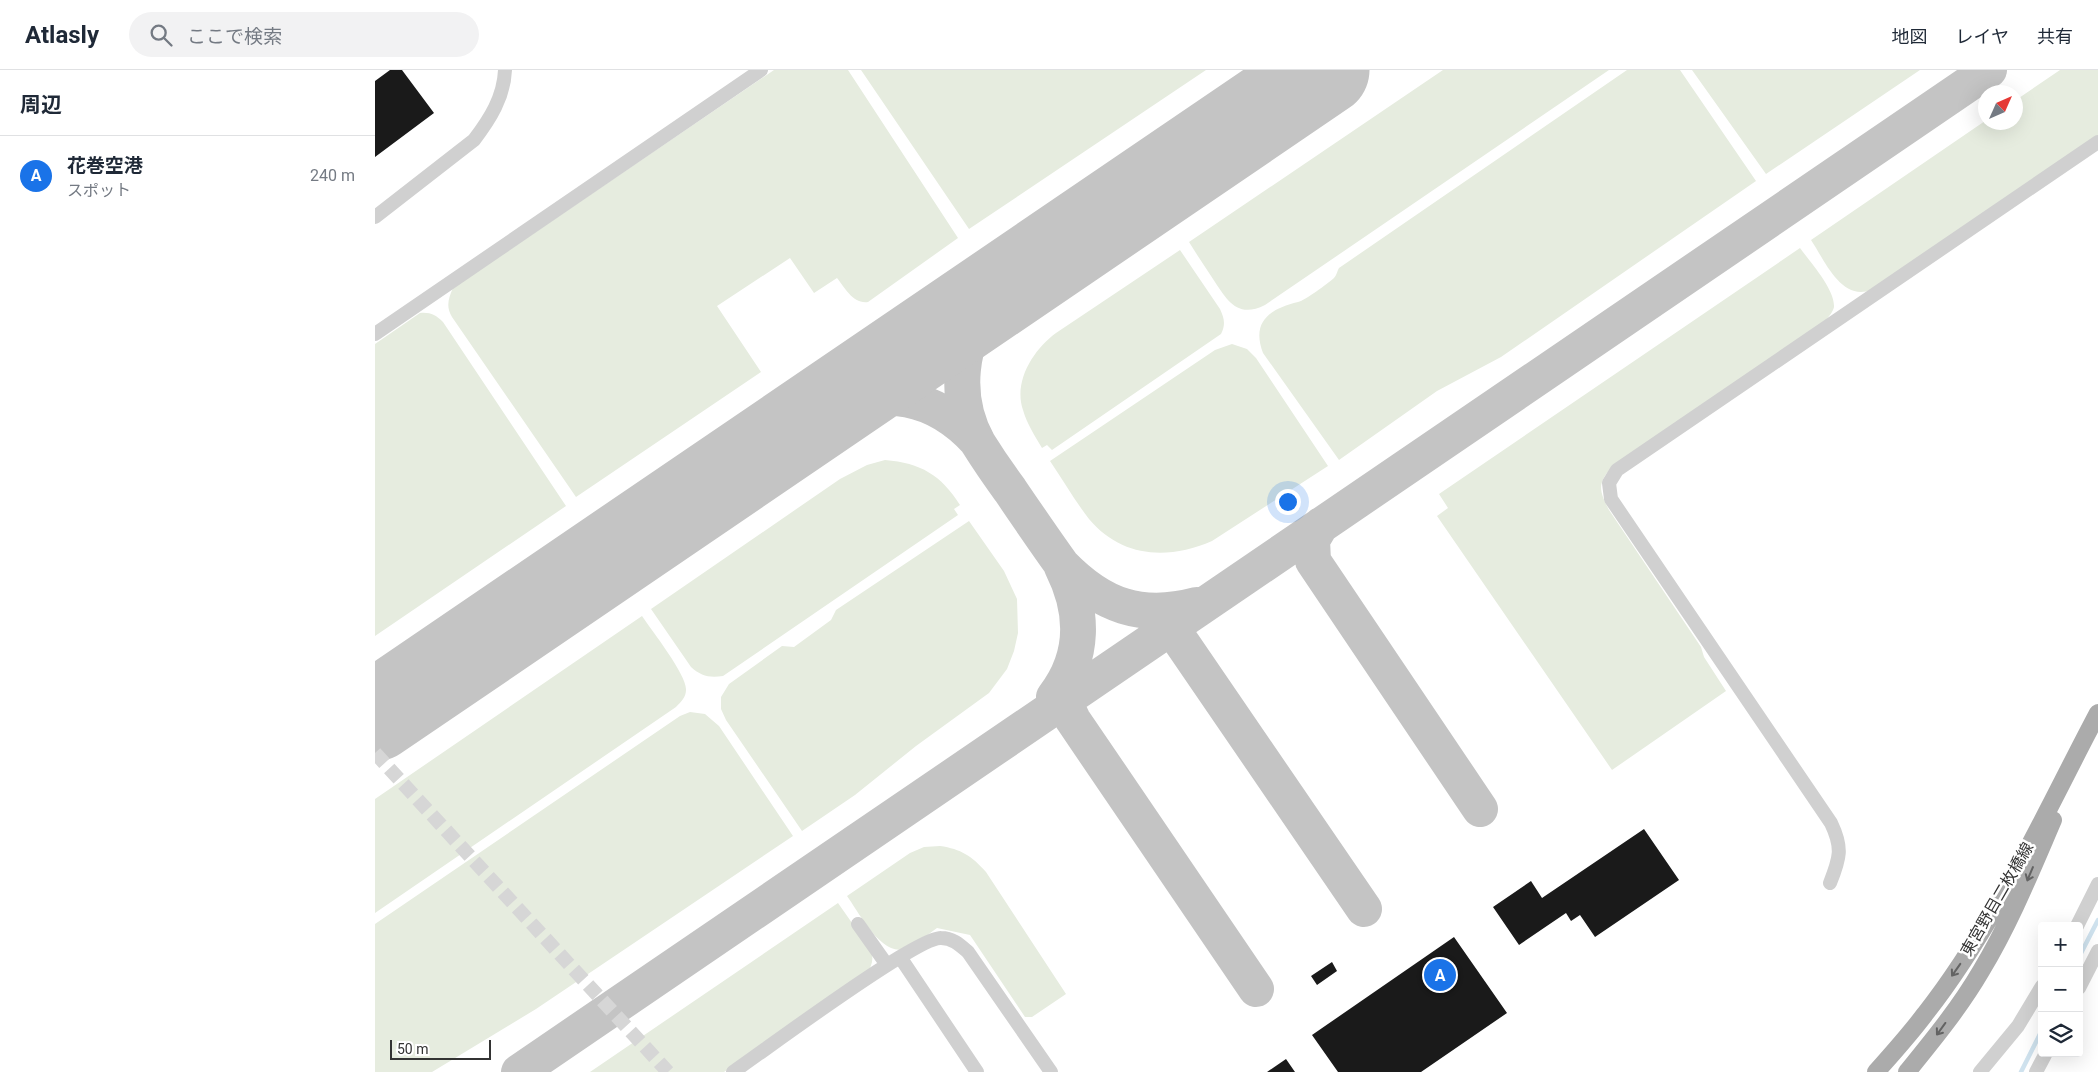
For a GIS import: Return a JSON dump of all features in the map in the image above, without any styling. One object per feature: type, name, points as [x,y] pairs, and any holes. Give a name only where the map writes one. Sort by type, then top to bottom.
[{"type":"main road","name":"東宮野目二枚橋線","points":[[1876,1072],[1926,1013],[1966,955],[2007,885],[2098,715]]},
{"type":"main road","name":"東宮野目二枚橋線","points":[[1907,1072],[1939,1032],[1981,971],[2022,892],[2098,715]]},
{"type":"street","points":[[375,217],[474,140],[486,125],[497,104],[505,81],[505,70]]},
{"type":"street","points":[[375,334],[761,70]]},
{"type":"street","points":[[1830,883],[1840,856],[1837,836],[1831,823],[1611,499],[1609,483],[1617,470],[2098,142]]},
{"type":"street","points":[[2079,922],[2098,884]]},
{"type":"street","points":[[858,924],[887,965]]},
{"type":"street","points":[[733,1072],[887,965],[929,940],[941,938],[955,941],[968,952],[1051,1072]]},
{"type":"street","points":[[2083,980],[2098,951]]},
{"type":"street","points":[[900,957],[977,1072]]},
{"type":"street","points":[[1980,1072],[2018,1026],[2038,993]]},
{"type":"street","points":[[2036,1072],[2044,1057]]},
{"type":"shaded area","points":[[774,70],[848,70],[958,238],[868,302],[854,298],[846,291],[837,278],[814,293],[790,258],[717,306],[761,372],[576,497],[452,317],[448,303],[453,288]]},
{"type":"shaded area","points":[[861,70],[1206,70],[969,229]]},
{"type":"shaded area","points":[[1443,70],[1609,70],[1265,305],[1247,310],[1234,305],[1228,300],[1189,242]]},
{"type":"shaded area","points":[[1627,70],[1680,70],[1756,181],[1501,357],[1437,391],[1339,460],[1263,353],[1259,333],[1265,318],[1279,308],[1302,301],[1316,292],[1336,276],[1339,268]]},
{"type":"shaded area","points":[[1692,70],[1920,70],[1766,174]]},
{"type":"shaded area","points":[[2060,70],[2098,70],[2098,136],[1871,290],[1860,292],[1851,290],[1843,285],[1828,268],[1811,240],[1978,126],[1978,130],[2023,130],[2023,95]]},
{"type":"shaded area","points":[[1800,248],[1831,292],[1834,307],[1826,320],[1612,467],[1602,483],[1603,498],[1609,510],[1701,647],[1704,657],[1726,691],[1612,770],[1437,516],[1448,508],[1439,494]]},
{"type":"shaded area","points":[[1180,250],[1223,315],[1224,327],[1221,334],[1052,450],[1047,445],[1042,448],[1031,430],[1021,399],[1023,377],[1033,357],[1056,333]]},
{"type":"shaded area","points":[[420,313],[433,314],[443,322],[566,506],[375,636],[375,344]]},
{"type":"shaded area","points":[[1232,344],[1247,349],[1256,358],[1328,466],[1212,541],[1179,551],[1162,553],[1146,552],[1116,542],[1089,519],[1050,461],[1215,350]]},
{"type":"shaded area","points":[[885,460],[909,464],[929,472],[937,478],[960,505],[954,509],[958,515],[723,676],[706,676],[691,667],[651,609],[840,479],[867,465]]},
{"type":"shaded area","points":[[969,521],[1004,571],[1017,599],[1018,633],[1007,669],[989,693],[916,746],[855,795],[802,831],[726,720],[721,709],[721,697],[729,684],[782,646],[794,647],[831,620],[836,610]]},
{"type":"shaded area","points":[[642,616],[661,642],[685,683],[686,693],[680,703],[375,913],[375,799]]},
{"type":"shaded area","points":[[690,712],[705,714],[719,726],[793,836],[536,1009],[432,1072],[375,1072],[375,924],[680,716]]},
{"type":"shaded area","points":[[940,846],[966,854],[986,872],[1066,994],[1032,1017],[1025,1017],[970,935],[937,928],[921,940],[904,949],[895,949],[887,946],[871,931],[847,896],[910,853],[924,847]]},
{"type":"shaded area","points":[[838,903],[871,950],[872,963],[866,975],[724,1072],[590,1072]]},
{"type":"building","points":[[390,70],[402,70],[434,113],[375,157],[375,81]]},
{"type":"building","points":[[1644,829],[1679,880],[1595,937],[1580,915],[1571,921],[1566,913],[1519,945],[1493,907],[1531,881],[1542,898]]},
{"type":"building","points":[[1454,937],[1507,1013],[1421,1072],[1338,1072],[1312,1035]]},
{"type":"building","points":[[1332,962],[1337,971],[1317,985],[1311,976]]},
{"type":"building","points":[[1286,1059],[1295,1072],[1267,1072]]},
{"type":"waterway","points":[[2083,949],[2098,920]]},
{"type":"waterway","points":[[2021,1072],[2038,1038]]},
{"type":"taxiway","points":[[519,1072],[1989,70]]},
{"type":"taxiway","points":[[1011,283],[994,298],[981,316],[972,333],[966,351],[962,389],[970,426],[978,443],[1062,565],[1092,591],[1108,600],[1140,610],[1158,611],[1197,605]]},
{"type":"taxiway","points":[[826,409],[848,402],[868,399],[888,398],[907,400],[926,405],[944,413],[961,425],[977,441]]},
{"type":"taxiway","points":[[1321,525],[1312,540],[1313,561],[1480,809]]},
{"type":"taxiway","points":[[1054,697],[1064,682],[1071,666],[1078,634],[1074,600],[1062,567]]},
{"type":"taxiway","points":[[1151,615],[1171,627],[1364,909]]},
{"type":"taxiway","points":[[1068,678],[1066,699],[1068,710],[1073,720],[1256,989]]},
{"type":"runway","points":[[375,716],[1324,70]]},
{"type":"tunnel","points":[[375,753],[668,1072]]},
{"type":"place","name":"花巻空港","points":[[1440,975]]}]
